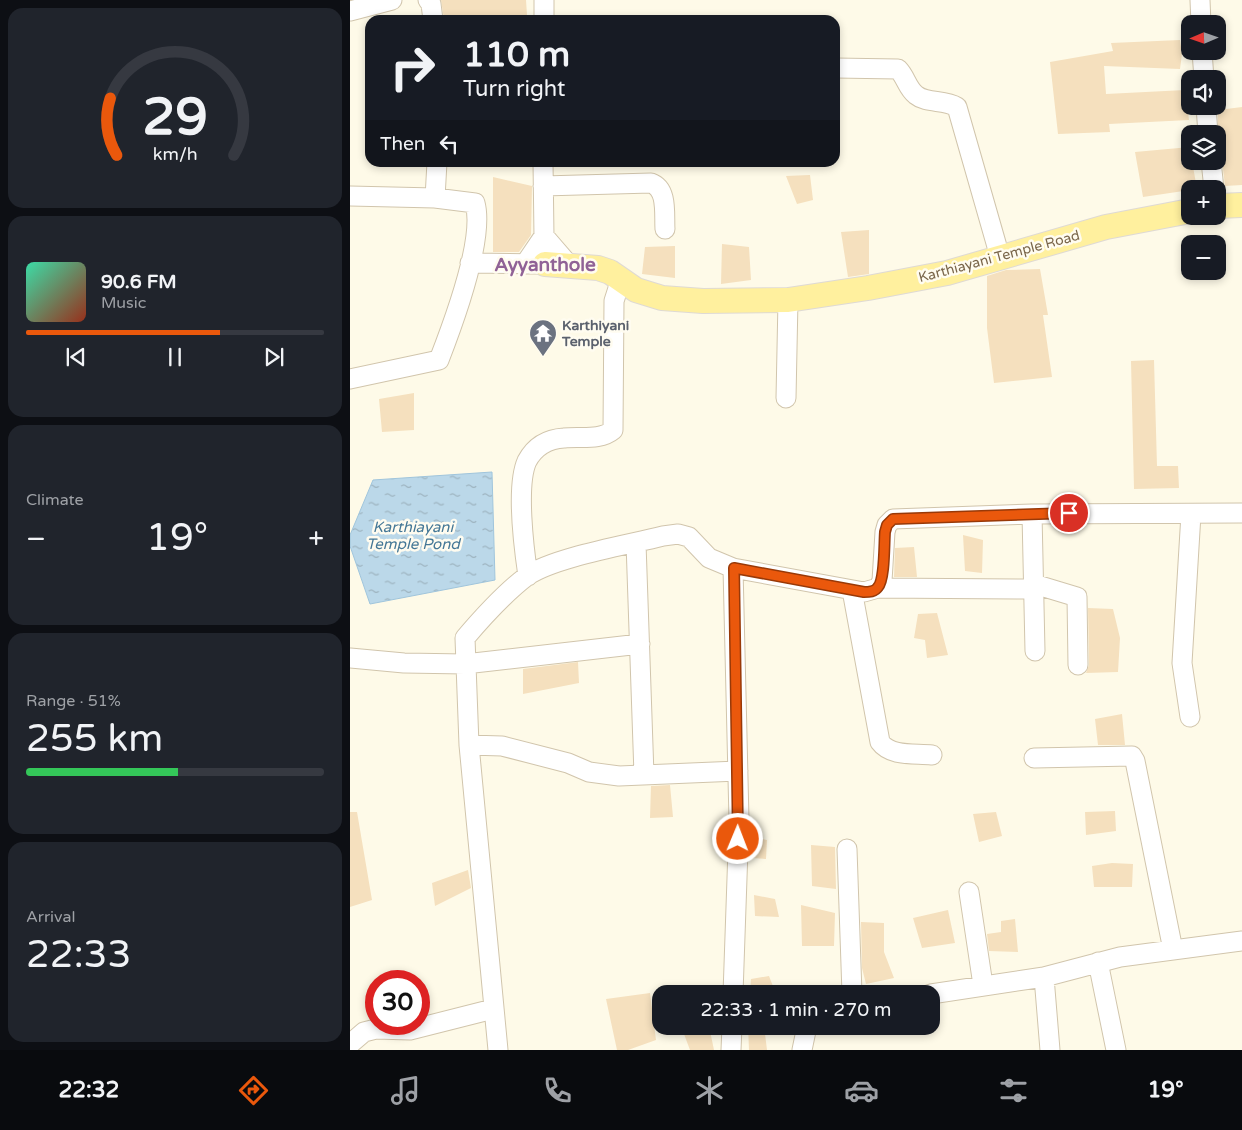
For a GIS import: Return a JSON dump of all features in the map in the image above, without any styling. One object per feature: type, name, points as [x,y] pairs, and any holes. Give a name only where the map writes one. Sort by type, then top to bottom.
[{"type":"main road","points":[[1226,206],[1242,205]]},
{"type":"main road","name":"Karthiayani Temple Road","points":[[535,264],[598,268],[610,272],[636,290],[662,298],[703,302],[788,300],[868,288],[947,273],[1106,227],[1181,213]]},
{"type":"street","points":[[350,11],[392,0]]},
{"type":"street","points":[[428,0],[431,4],[432,15]]},
{"type":"street","points":[[544,0],[544,15]]},
{"type":"street","points":[[1200,0],[1200,15]]},
{"type":"street","points":[[840,68],[898,69],[905,76],[910,90],[917,96],[948,102],[957,107],[1000,257]]},
{"type":"street","points":[[435,198],[437,167]]},
{"type":"street","points":[[470,263],[535,264],[544,236],[543,167]]},
{"type":"street","points":[[543,186],[651,183],[658,186],[662,192],[665,229]]},
{"type":"street","points":[[350,196],[435,198],[475,203],[479,216],[470,263],[455,318],[439,360],[350,379]]},
{"type":"street","points":[[544,236],[569,265]]},
{"type":"street","points":[[528,576],[523,540],[522,510],[526,462],[544,442],[563,438],[600,436],[612,430],[614,301],[621,279]]},
{"type":"street","points":[[786,398],[788,300]]},
{"type":"street","points":[[878,588],[882,581],[885,532],[887,525],[893,519],[1032,514],[1242,514]]},
{"type":"street","points":[[1032,514],[1035,651]]},
{"type":"street","points":[[1190,717],[1182,663],[1191,514]]},
{"type":"street","points":[[498,1050],[469,746],[465,638],[477,624],[528,576],[562,561],[636,542],[678,534],[689,537],[709,558],[734,568],[864,592],[878,588],[1034,587],[1077,597],[1078,665]]},
{"type":"street","points":[[636,542],[644,774]]},
{"type":"street","points":[[733,985],[739,820],[734,568]]},
{"type":"street","points":[[852,590],[880,742],[885,748],[894,752],[932,754]]},
{"type":"street","points":[[350,658],[404,663],[466,664],[640,644]]},
{"type":"street","points":[[469,746],[510,748],[568,763],[589,772],[619,776],[738,771]]},
{"type":"street","points":[[1034,758],[1132,756],[1135,761],[1173,950]]},
{"type":"street","points":[[847,849],[852,985]]},
{"type":"street","points":[[969,892],[983,985]]},
{"type":"street","points":[[940,992],[1044,977],[1098,962],[1242,941]]},
{"type":"street","points":[[1098,962],[1116,1050]]},
{"type":"street","points":[[1044,977],[1050,1050]]},
{"type":"street","points":[[350,1044],[364,1032],[376,1028],[410,1030],[493,1009]]},
{"type":"street","points":[[731,1050],[732,1035]]},
{"type":"street","points":[[802,1050],[805,1035]]},
{"type":"water","name":"Karthiayani Temple Pond","points":[[492,472],[495,580],[370,604],[350,546],[350,535],[373,480]]},
{"type":"building","points":[[441,0],[526,0],[527,15],[443,15]]},
{"type":"building","points":[[1180,40],[1180,69],[1104,66],[1106,94],[1181,90],[1181,115],[1188,115],[1189,120],[1109,124],[1110,132],[1058,134],[1050,62],[1113,51],[1111,43]]},
{"type":"building","points":[[1242,107],[1242,185],[1226,186],[1226,180],[1224,180],[1226,125],[1218,125],[1218,115],[1226,115],[1226,109]]},
{"type":"building","points":[[1181,148],[1181,170],[1194,170],[1195,180],[1181,180],[1181,191],[1143,197],[1135,152]]},
{"type":"building","points":[[810,175],[813,200],[797,204],[786,176]]},
{"type":"building","points":[[493,177],[532,186],[531,235],[519,252],[493,252]]},
{"type":"building","points":[[869,230],[869,274],[848,277],[841,232]]},
{"type":"building","points":[[722,244],[749,247],[751,280],[721,284]]},
{"type":"building","points":[[675,246],[675,278],[642,274],[645,247]]},
{"type":"building","points":[[1040,269],[1048,315],[1043,315],[1052,377],[994,383],[987,328],[987,276],[1006,270]]},
{"type":"building","points":[[1154,360],[1157,466],[1178,466],[1179,488],[1134,489],[1131,361]]},
{"type":"building","points":[[414,393],[414,430],[382,432],[379,399]]},
{"type":"building","points":[[963,535],[983,540],[982,573],[965,571]]},
{"type":"building","points":[[914,547],[917,577],[894,577],[895,548]]},
{"type":"building","points":[[1088,608],[1113,609],[1120,638],[1118,672],[1086,673],[1089,665]]},
{"type":"building","points":[[937,613],[948,655],[927,658],[925,640],[914,638],[918,614]]},
{"type":"building","points":[[578,662],[579,683],[523,694],[523,669]]},
{"type":"building","points":[[1122,714],[1125,745],[1098,745],[1095,719]]},
{"type":"building","points":[[670,785],[673,817],[650,818],[651,786]]},
{"type":"building","points":[[1115,811],[1116,831],[1086,835],[1085,812]]},
{"type":"building","points":[[350,812],[357,812],[372,900],[350,907]]},
{"type":"building","points":[[996,812],[1002,836],[979,842],[973,814]]},
{"type":"building","points":[[750,837],[767,840],[766,859],[751,858]]},
{"type":"building","points":[[811,845],[835,847],[836,889],[812,886]]},
{"type":"building","points":[[1112,863],[1133,864],[1132,887],[1094,887],[1092,866]]},
{"type":"building","points":[[468,870],[471,888],[435,906],[432,883]]},
{"type":"building","points":[[754,895],[775,899],[779,917],[755,916]]},
{"type":"building","points":[[801,905],[835,913],[834,946],[802,946]]},
{"type":"building","points":[[948,910],[955,943],[922,948],[913,918]]},
{"type":"building","points":[[1015,919],[1018,952],[989,951],[987,934],[1001,932],[1001,921]]},
{"type":"building","points":[[861,922],[884,923],[884,952],[894,978],[866,984],[862,968]]},
{"type":"building","points":[[769,976],[772,985],[751,985],[751,979]]},
{"type":"building","points":[[650,993],[652,1035],[655,1035],[656,1040],[628,1050],[617,1050],[606,999]]},
{"type":"building","points":[[684,1035],[711,1035],[714,1050],[690,1050]]},
{"type":"building","points":[[748,1035],[765,1035],[767,1050],[749,1050]]},
{"type":"place","name":"Karthiyani Temple","points":[[543,357]]},
{"type":"district","name":"Ayyanthole","points":[[545,264]]},
{"type":"route","points":[[738,839],[734,568],[872,592],[878,588],[882,581],[885,532],[887,525],[893,519],[904,517],[1069,513]]}]
